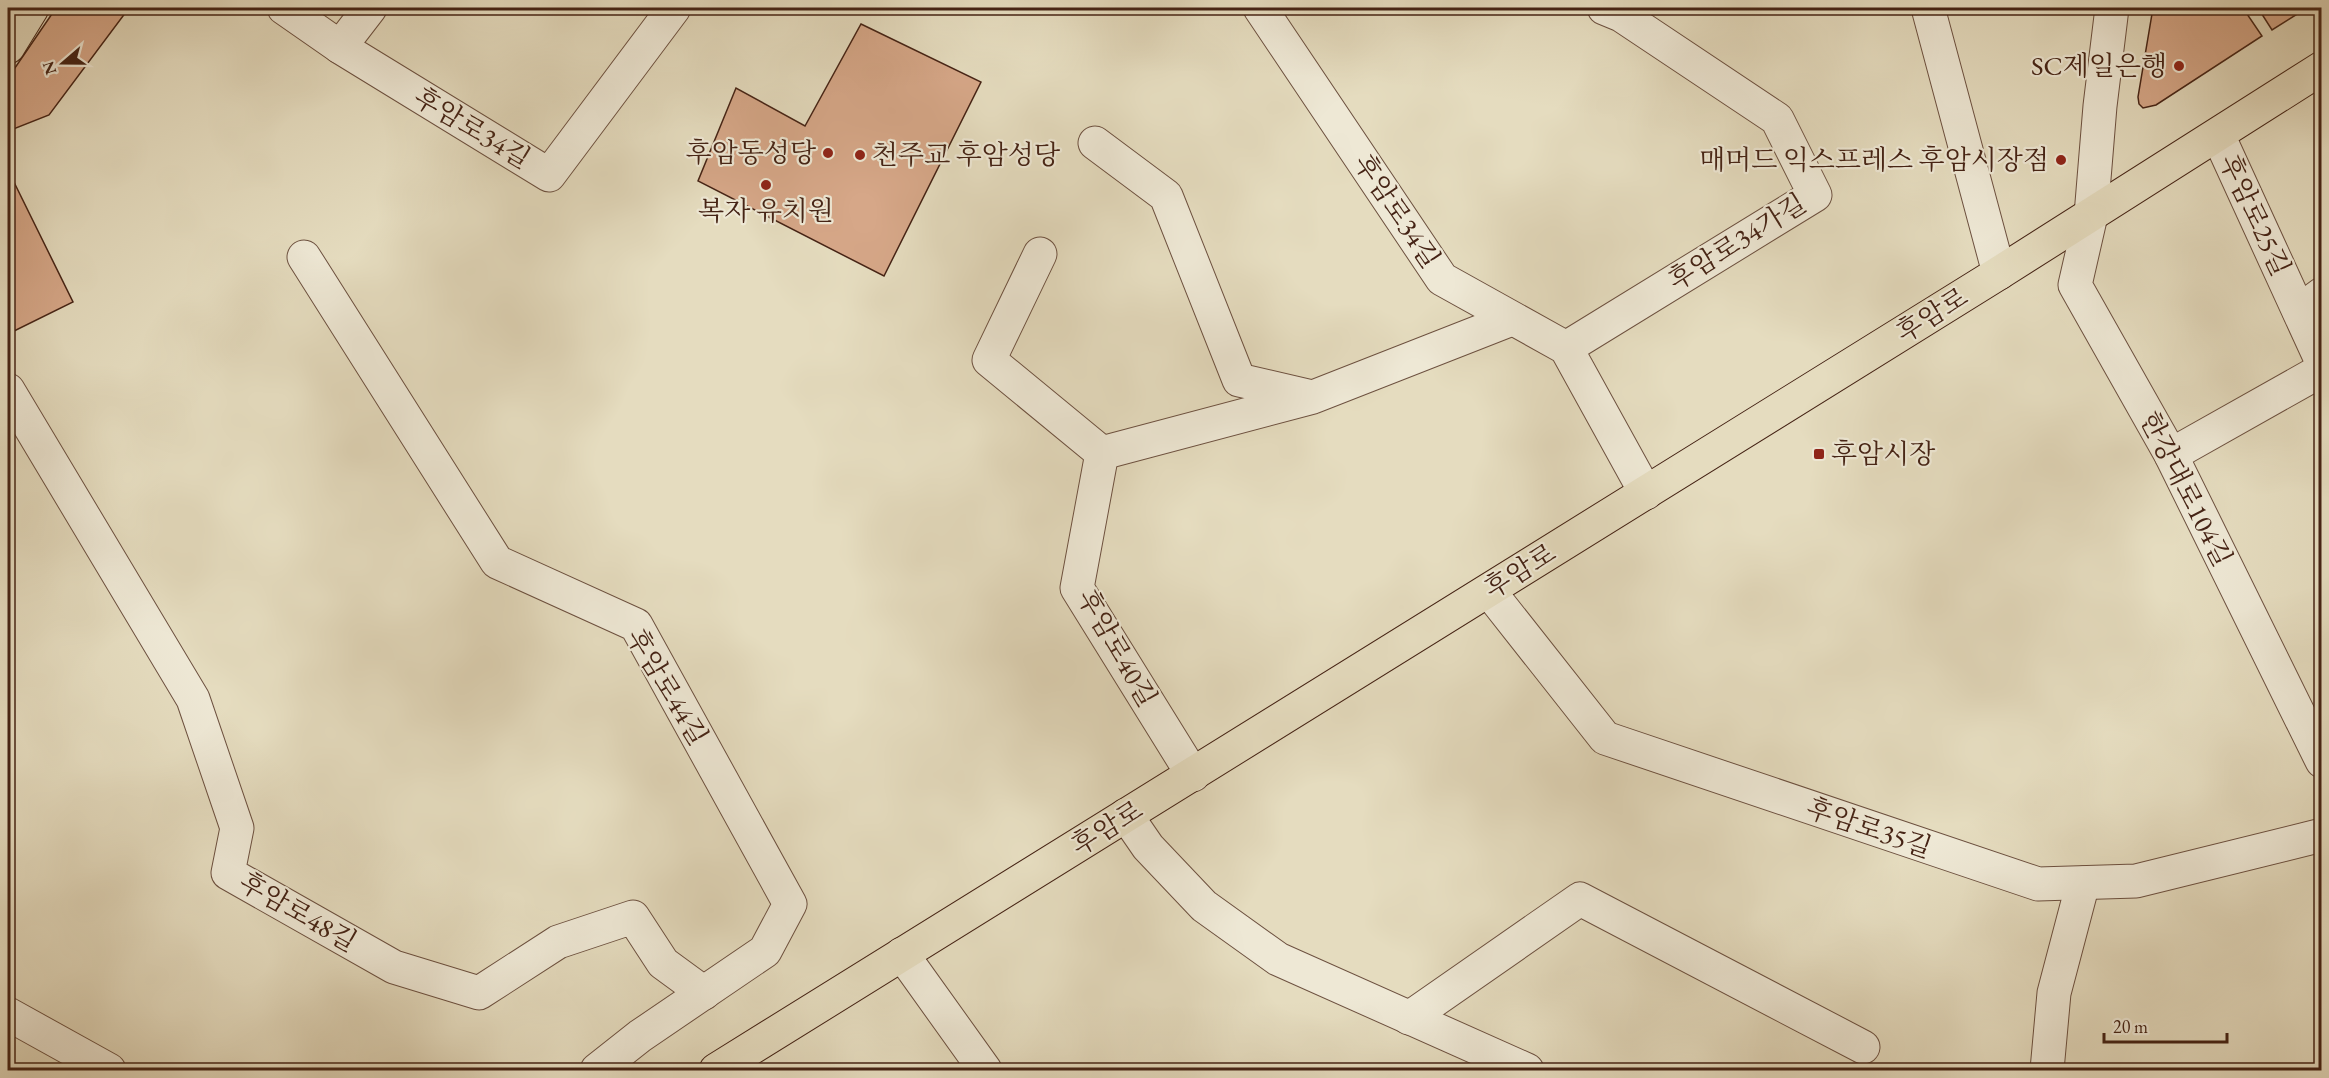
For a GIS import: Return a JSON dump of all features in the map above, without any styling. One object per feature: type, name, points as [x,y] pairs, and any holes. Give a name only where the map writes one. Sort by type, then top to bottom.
[{"type":"main road","points":[[8,47],[32,8]]},
{"type":"main road","name":"후암로","points":[[716,1071],[1999,273],[2322,68]]},
{"type":"street","points":[[284,8],[340,47],[370,8]]},
{"type":"street","name":"후암로34길","points":[[340,47],[549,175],[674,8]]},
{"type":"street","name":"후암로34길","points":[[1260,8],[1442,279],[1566,348]]},
{"type":"street","name":"후암로34가길","points":[[1566,348],[1815,195],[1777,119],[1621,15],[1604,8]]},
{"type":"street","points":[[1928,8],[1999,273]]},
{"type":"street","name":"한강대로104길","points":[[2112,8],[2100,106],[2091,215],[2075,285],[2172,455],[2322,761]]},
{"type":"street","name":"후암로25길","points":[[2218,135],[2310,303],[2322,362]]},
{"type":"street","points":[[1095,143],[1166,196],[1239,380],[1313,397]]},
{"type":"street","points":[[1040,254],[989,360],[1102,453],[1313,397],[1512,319]]},
{"type":"street","name":"후암로44길","points":[[304,257],[497,562],[636,625],[790,904],[765,951],[640,1036],[597,1071]]},
{"type":"street","points":[[1566,348],[1646,493]]},
{"type":"street","points":[[2172,455],[2322,370]]},
{"type":"street","name":"후암로48길","points":[[8,390],[193,699],[237,828],[228,873],[394,967],[479,993],[558,942],[633,917],[663,963],[704,993]]},
{"type":"street","name":"후암로40길","points":[[1102,453],[1077,588],[1193,774]]},
{"type":"street","name":"후암로35길","points":[[1489,591],[1605,738],[2038,884],[2136,881],[2322,835]]},
{"type":"street","points":[[1126,816],[1148,847],[1204,906],[1278,959],[1527,1071]]},
{"type":"street","points":[[2047,1071],[2055,993],[2084,883]]},
{"type":"street","points":[[1409,1018],[1580,899],[1863,1047]]},
{"type":"street","points":[[902,954],[985,1071]]},
{"type":"street","points":[[8,1014],[109,1071]]},
{"type":"building","points":[[56,8],[129,8],[49,115],[11,130],[8,128],[8,78]]},
{"type":"building","name":"SC제일은행","points":[[2153,8],[2243,8],[2262,36],[2156,105],[2143,108],[2139,104],[2138,97]]},
{"type":"building","points":[[2258,8],[2307,8],[2272,30]]},
{"type":"building","name":"후암동성당","points":[[861,24],[981,82],[884,276],[698,181],[736,88],[805,126]]},
{"type":"building","points":[[8,170],[73,302],[8,334]]},
{"type":"place","name":"SC제일은행","points":[[2179,66]]},
{"type":"place","name":"후암동성당","points":[[828,153]]},
{"type":"place","name":"천주교 후암성당","points":[[860,155]]},
{"type":"place","name":"매머드 익스프레스 후암시장점","points":[[2061,160]]},
{"type":"place","name":"복자 유치원","points":[[766,185]]},
{"type":"place","name":"후암시장","points":[[1819,454]]}]
